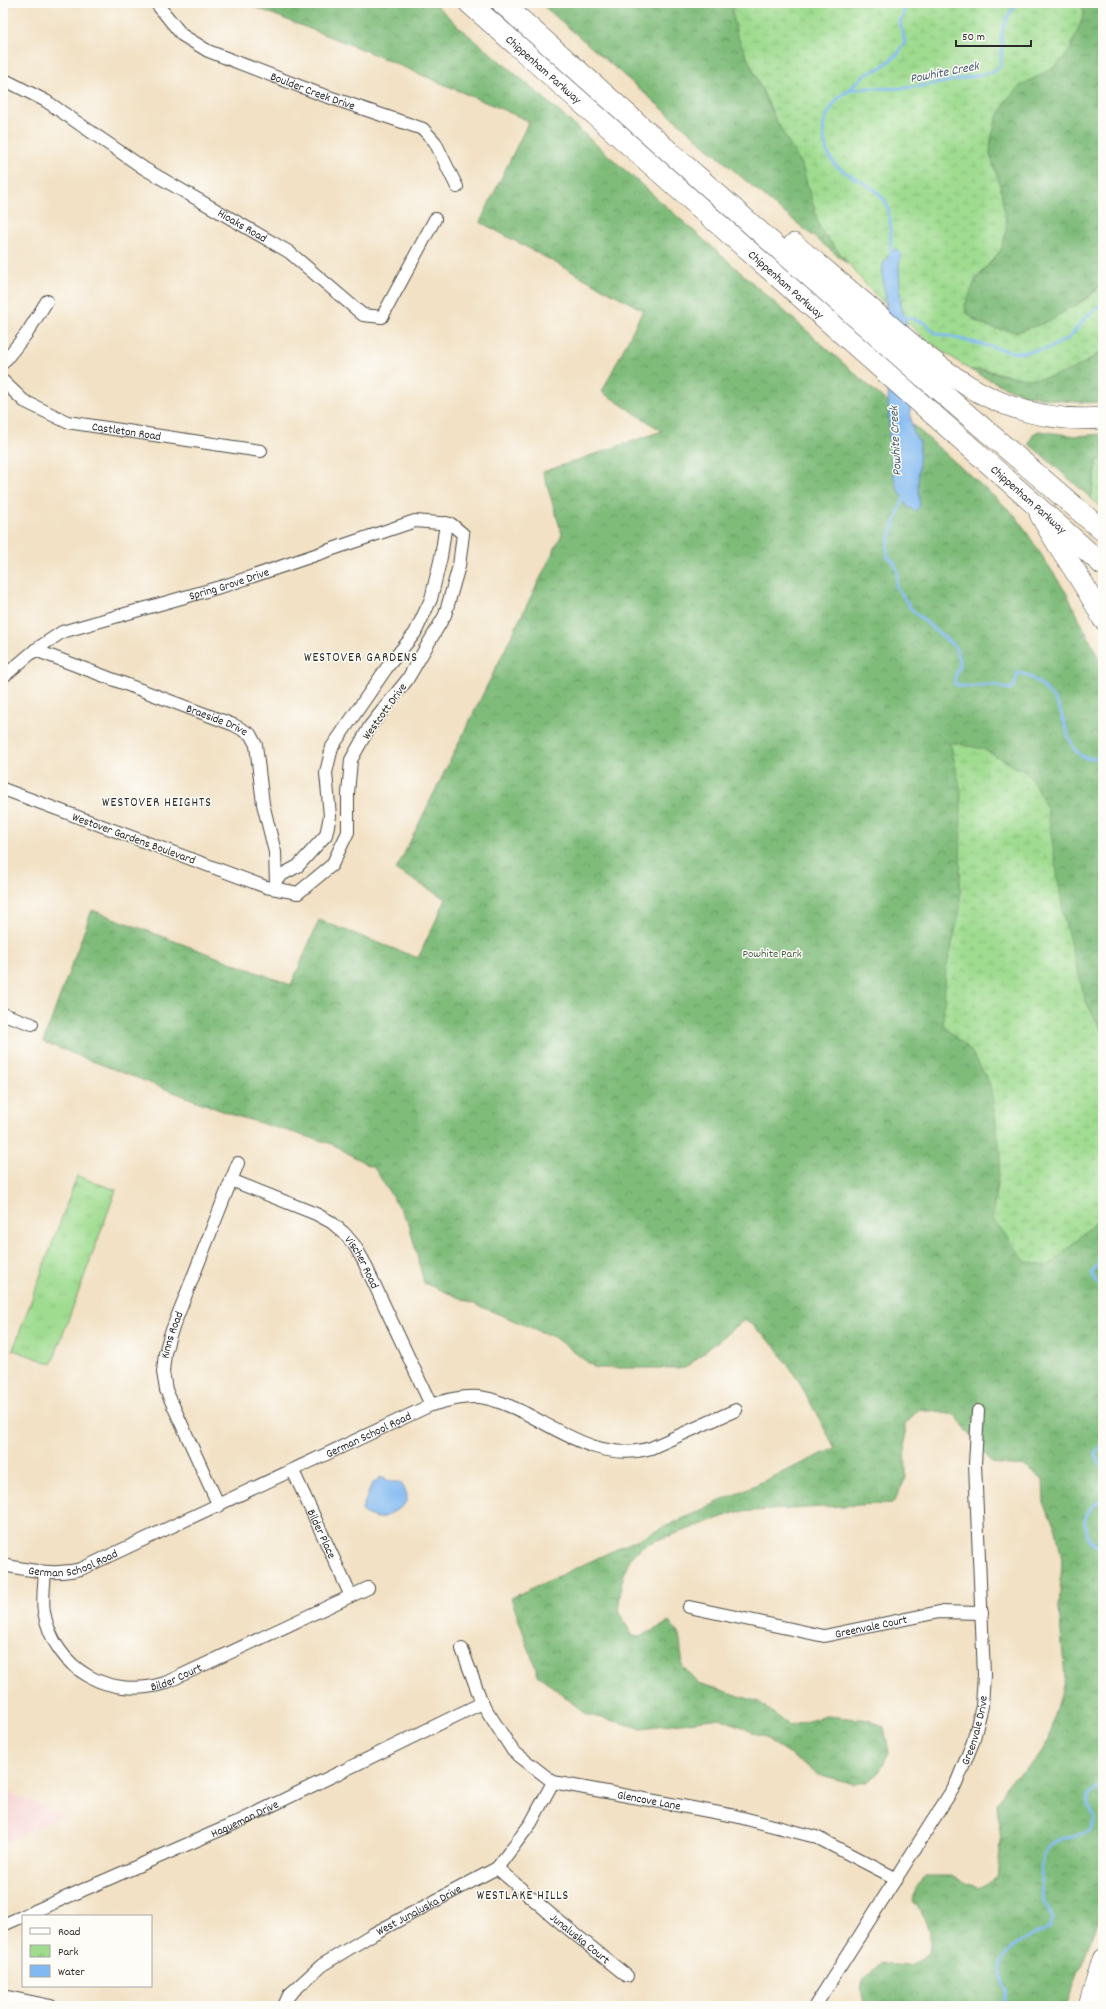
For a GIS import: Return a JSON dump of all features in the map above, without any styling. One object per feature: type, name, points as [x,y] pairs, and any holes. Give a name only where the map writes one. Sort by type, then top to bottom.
[{"type":"highway","name":"Chippenham Parkway","points":[[469,3],[1103,564]]},
{"type":"highway","name":"Chippenham Parkway","points":[[502,3],[920,374],[1103,531]]},
{"type":"highway","points":[[622,110],[697,162],[918,350],[961,383],[1016,408],[1055,418],[1077,420],[1103,418]]},
{"type":"highway","points":[[1035,505],[1052,538],[1074,568],[1103,619]]},
{"type":"highway","points":[[1089,2006],[1103,1959]]},
{"type":"street","name":"Boulder Creek Drive","points":[[156,3],[182,36],[208,51],[320,94],[423,129],[435,142],[457,187]]},
{"type":"street","name":"Hioaks Road","points":[[3,79],[46,101],[145,169],[289,252],[362,315],[382,317],[435,219]]},
{"type":"street","points":[[3,363],[27,333],[47,301]]},
{"type":"street","name":"Castleton Road","points":[[3,381],[24,401],[66,422],[261,451]]},
{"type":"street","name":"Spring Grove Drive","points":[[3,677],[36,650],[62,632],[227,585],[415,521],[451,524],[463,534]]},
{"type":"street","name":"Westcott Drive","points":[[272,885],[298,866],[326,835],[330,816],[326,773],[332,747],[388,666],[415,633],[431,600],[441,557],[446,523]]},
{"type":"street","name":"Westcott Drive","points":[[272,885],[298,894],[332,865],[348,832],[348,794],[351,760],[370,726],[407,680],[445,615],[459,566],[463,534]]},
{"type":"street","name":"Braeside Drive","points":[[36,650],[234,725],[250,734],[256,745],[262,804],[275,852],[272,885]]},
{"type":"street","name":"Westover Gardens Boulevard","points":[[3,789],[272,885]]},
{"type":"street","points":[[3,1014],[32,1024]]},
{"type":"street","name":"Kinns Road","points":[[219,1506],[173,1409],[166,1390],[163,1372],[165,1353],[170,1335],[238,1163]]},
{"type":"street","name":"Vischer Road","points":[[232,1180],[316,1214],[331,1222],[344,1233],[355,1246],[363,1260],[431,1405]]},
{"type":"street","name":"German School Road","points":[[3,1565],[45,1573],[71,1572],[92,1565],[431,1405],[449,1399],[465,1397],[493,1400],[514,1408],[591,1446],[620,1452],[641,1451],[656,1446],[736,1410]]},
{"type":"street","name":"Greenvale Drive","points":[[815,2006],[956,1784],[973,1742],[982,1706],[984,1676],[975,1464],[978,1411]]},
{"type":"street","name":"Bilder Place","points":[[293,1471],[351,1596]]},
{"type":"street","name":"Bilder Court","points":[[45,1573],[42,1601],[47,1624],[57,1647],[66,1658],[87,1676],[113,1686],[129,1688],[143,1688],[165,1683],[368,1588]]},
{"type":"street","name":"Greenvale Court","points":[[689,1607],[824,1636],[939,1612],[982,1613]]},
{"type":"street","name":"Glencove Lane","points":[[462,1649],[482,1703],[513,1751],[553,1782],[735,1816],[816,1837],[897,1879]]},
{"type":"street","name":"Hagueman Drive","points":[[26,1915],[236,1823],[482,1703]]},
{"type":"street","name":"West Junaluska Drive","points":[[284,2006],[289,1995],[322,1965],[373,1934],[497,1868],[530,1823],[553,1782]]},
{"type":"street","name":"Junaluska Court","points":[[497,1868],[555,1918],[627,1976]]},
{"type":"street","name":"Hagueman Drive","points":[[3,1925],[22,1917]]},
{"type":"street","points":[[3,1996],[51,2006]]},
{"type":"shaded area","points":[[3,1790],[63,1815],[3,1844]]},
{"type":"green space","name":"Powhite Park","points":[[244,3],[434,3],[460,28],[530,86],[1016,516],[1067,594],[1103,667],[1103,1908],[1066,2006],[865,2006],[862,1991],[863,1982],[879,1964],[911,1966],[929,1952],[930,1937],[928,1925],[913,1901],[916,1887],[927,1876],[951,1876],[978,1888],[997,1878],[1001,1842],[997,1804],[1008,1784],[1038,1758],[1049,1739],[1065,1678],[1059,1609],[1062,1560],[1056,1529],[1044,1503],[1043,1480],[1026,1467],[992,1463],[955,1415],[919,1409],[905,1425],[906,1478],[893,1503],[736,1512],[644,1545],[629,1559],[622,1581],[618,1611],[633,1636],[640,1637],[669,1622],[679,1633],[683,1667],[698,1683],[759,1702],[790,1726],[826,1716],[871,1720],[884,1727],[889,1752],[879,1772],[867,1782],[853,1784],[818,1774],[764,1737],[720,1718],[641,1728],[586,1714],[538,1675],[511,1598],[835,1448],[798,1380],[775,1346],[745,1319],[685,1368],[595,1368],[556,1338],[424,1283],[409,1224],[375,1169],[332,1144],[233,1115],[43,1042],[92,910],[291,985],[319,920],[418,958],[446,899],[396,870],[562,534],[543,472],[662,431],[602,392],[643,310],[480,222],[529,121],[366,51]]},
{"type":"green space","points":[[540,3],[735,3],[732,11],[737,35],[776,120],[802,166],[820,229],[848,264],[767,199]]},
{"type":"green space","points":[[735,3],[1081,3],[1084,14],[1070,50],[1055,67],[1020,86],[1009,97],[997,117],[991,139],[990,155],[1000,184],[1007,228],[1001,250],[976,279],[965,305],[966,312],[976,322],[996,329],[1018,332],[1047,322],[1089,297],[1103,283],[1103,350],[1073,369],[1051,377],[1027,379],[987,371],[970,370],[927,340],[871,291],[820,229],[802,166],[776,120],[737,35],[732,11]]},
{"type":"green space","points":[[1081,3],[1103,3],[1103,283],[1075,306],[1042,325],[1019,332],[1002,331],[973,319],[966,312],[965,305],[971,289],[984,270],[1001,250],[1000,184],[990,155],[991,139],[997,117],[1009,97],[1020,86],[1055,67],[1084,14]]},
{"type":"green space","points":[[1103,350],[1103,402],[1070,401],[1033,396],[1012,390],[970,370],[977,369],[1018,378],[1087,362]]},
{"type":"green space","points":[[1039,431],[1076,436],[1103,434],[1103,460],[1097,460],[1091,498],[1029,444],[1033,434]]},
{"type":"green space","points":[[1097,460],[1103,460],[1103,510],[1091,498]]},
{"type":"green space","points":[[950,742],[983,749],[1029,774],[1047,808],[1064,919],[1086,1002],[1103,1032],[1103,1215],[1048,1267],[1025,1261],[992,1218],[1001,1155],[990,1084],[971,1051],[943,1025],[946,970],[960,910],[961,791]]},
{"type":"green space","points":[[77,1176],[116,1190],[52,1364],[13,1350]]},
{"type":"water","points":[[898,249],[901,254],[899,266],[901,305],[906,322],[911,421],[914,434],[920,442],[918,486],[920,506],[916,511],[908,507],[897,488],[892,469],[889,435],[886,299],[882,275],[883,264],[891,251]]},
{"type":"water","points":[[381,1477],[392,1482],[400,1482],[406,1491],[407,1499],[398,1509],[385,1517],[377,1518],[364,1513],[362,1509],[372,1484]]},
{"type":"waterway","name":"Powhite Creek","points":[[849,90],[867,73],[879,69],[898,54],[905,42],[900,23],[907,3]]},
{"type":"waterway","name":"Powhite Creek","points":[[891,254],[890,221],[886,203],[879,193],[870,186],[841,170],[833,162],[827,152],[823,132],[827,115],[842,95],[856,89],[914,87],[937,84],[993,72],[999,68],[1001,63],[1002,30],[1009,14],[1017,3]]},
{"type":"waterway","points":[[900,315],[925,323],[936,333],[1016,353],[1047,349],[1069,338],[1086,317],[1103,303]]},
{"type":"waterway","name":"Powhite Creek","points":[[904,497],[888,543],[887,556],[893,561],[898,571],[896,586],[912,610],[955,647],[959,660],[955,684],[966,687],[993,685],[1009,689],[1014,686],[1017,673],[1028,676],[1041,685],[1056,702],[1072,744],[1077,752],[1083,757],[1092,759],[1103,755]]},
{"type":"waterway","name":"Powhite Creek","points":[[1103,1256],[1092,1273],[1096,1282],[1103,1288]]},
{"type":"waterway","name":"Powhite Creek","points":[[1103,1443],[1095,1453],[1099,1464],[1103,1468]]},
{"type":"waterway","name":"Powhite Creek","points":[[1103,1499],[1089,1511],[1085,1524],[1089,1538],[1103,1550]]},
{"type":"waterway","name":"Powhite Creek","points":[[1002,2006],[1007,1990],[1001,1977],[1000,1966],[1004,1957],[1011,1949],[1020,1943],[1051,1926],[1053,1918],[1044,1901],[1041,1888],[1045,1853],[1048,1847],[1056,1840],[1090,1831],[1095,1819],[1089,1805],[1088,1795],[1103,1782]]},
{"type":"district","name":"WESTOVER GARDENS","points":[[361,656]]},
{"type":"district","name":"WESTOVER HEIGHTS","points":[[157,801]]},
{"type":"district","name":"WESTLAKE HILLS","points":[[523,1894]]}]
